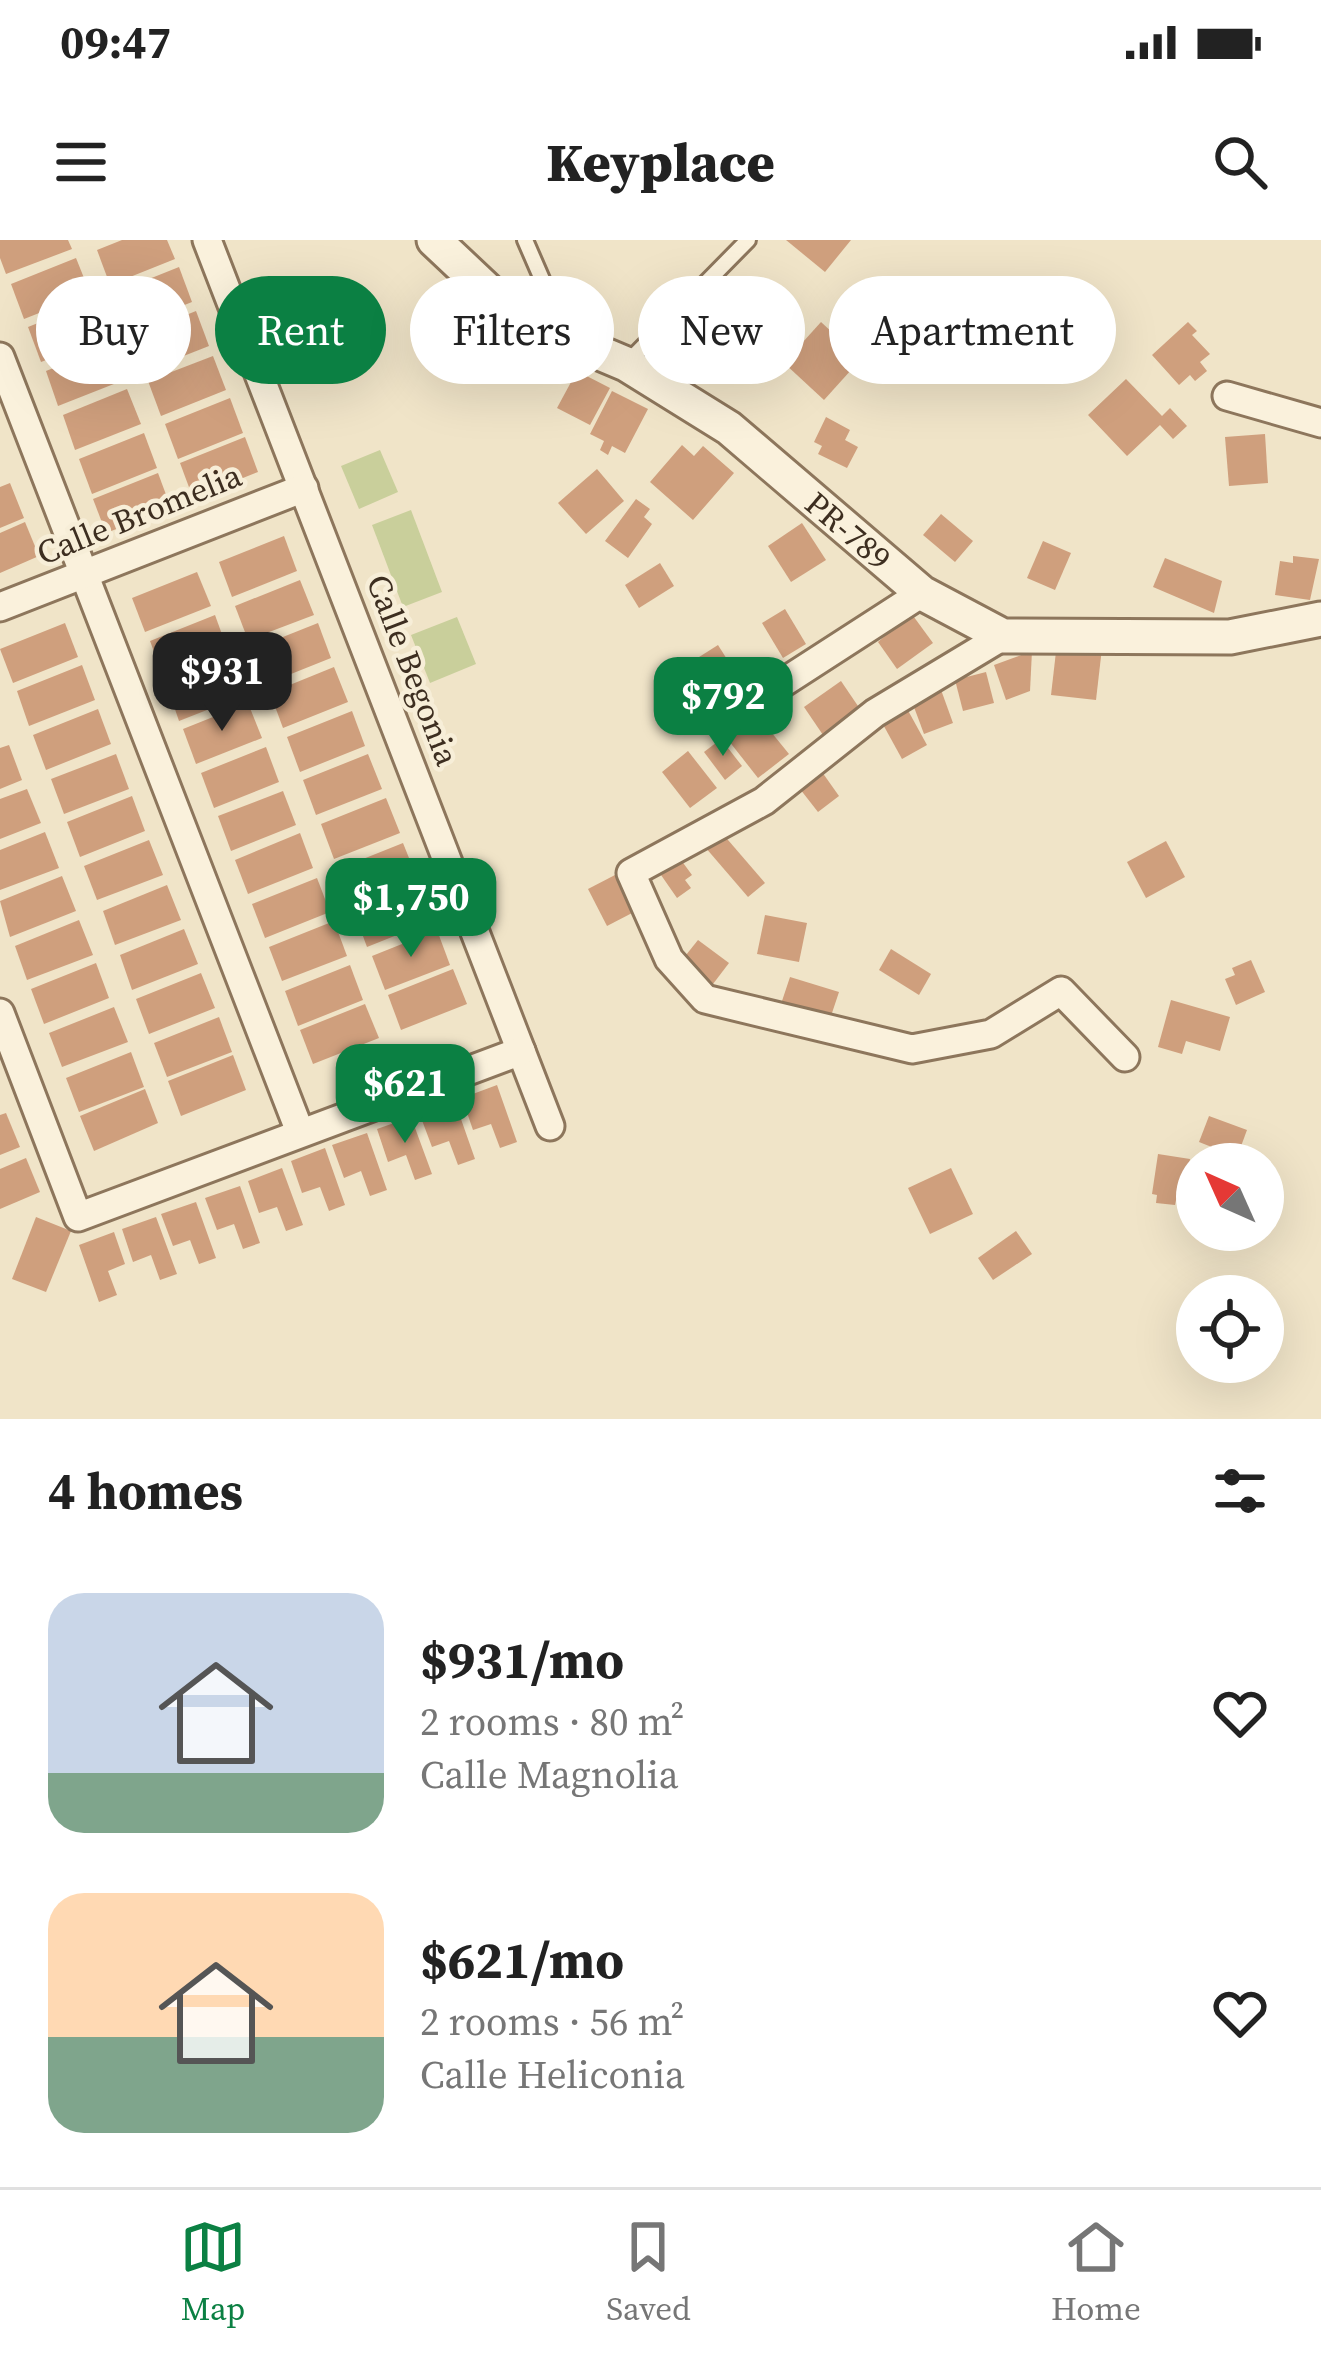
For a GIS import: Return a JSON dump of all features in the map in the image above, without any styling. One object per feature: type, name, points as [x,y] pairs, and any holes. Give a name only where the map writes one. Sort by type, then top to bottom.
[{"type":"street","name":"Calle Begonia","points":[[208,240],[550,1126]]},
{"type":"street","name":"PR-789","points":[[434,240],[472,276]]},
{"type":"street","points":[[0,357],[300,1132]]},
{"type":"street","name":"PR-789","points":[[614,359],[730,428],[922,593],[1003,636],[1230,637],[1321,620]]},
{"type":"street","points":[[1227,396],[1321,423]]},
{"type":"street","name":"Calle Bromelia","points":[[0,608],[304,488]]},
{"type":"street","points":[[747,706],[922,593]]},
{"type":"street","points":[[1003,636],[875,713],[764,802],[631,873],[669,959],[705,999],[912,1049],[991,1034],[1061,991],[1125,1057]]},
{"type":"street","points":[[0,1013],[78,1217],[521,1051]]},
{"type":"lane","points":[[525,240],[540,276]]},
{"type":"lane","points":[[626,364],[748,240]]},
{"type":"green space","points":[[380,450],[398,492],[359,509],[341,466]]},
{"type":"green space","points":[[411,510],[442,592],[403,607],[372,525]]},
{"type":"green space","points":[[457,617],[476,664],[430,683],[411,635]]},
{"type":"building","points":[[0,240],[68,240],[72,249],[6,274]]},
{"type":"building","points":[[122,240],[167,240],[175,259],[132,276],[107,276],[97,250]]},
{"type":"building","points":[[786,240],[851,240],[825,272]]},
{"type":"building","points":[[76,258],[83,276],[36,276],[36,314],[24,319],[11,284]]},
{"type":"building","points":[[179,267],[182,276],[156,276]]},
{"type":"building","points":[[196,311],[209,346],[191,353],[191,313]]},
{"type":"building","points":[[821,322],[829,329],[829,384],[838,384],[824,400],[805,382],[805,340]]},
{"type":"building","points":[[1188,322],[1197,331],[1192,335],[1210,354],[1200,362],[1207,371],[1195,381],[1190,375],[1179,385],[1152,355]]},
{"type":"building","points":[[36,324],[36,349],[28,327]]},
{"type":"building","points":[[213,356],[215,384],[224,384],[226,390],[161,416],[149,384],[191,384],[191,364]]},
{"type":"building","points":[[1126,379],[1162,416],[1170,408],[1187,426],[1173,439],[1160,425],[1127,456],[1088,415]]},
{"type":"building","points":[[50,384],[114,384],[58,406]]},
{"type":"building","points":[[570,384],[610,388],[590,425],[557,408]]},
{"type":"building","points":[[127,389],[141,424],[75,450],[63,415]]},
{"type":"building","points":[[612,391],[648,409],[625,453],[612,446],[608,455],[600,450],[604,441],[590,434]]},
{"type":"building","points":[[230,398],[243,433],[178,459],[165,424]]},
{"type":"building","points":[[826,417],[850,430],[845,440],[858,447],[847,468],[818,454],[822,446],[814,442]]},
{"type":"building","points":[[144,433],[157,468],[92,494],[79,459]]},
{"type":"building","points":[[1265,434],[1268,483],[1229,486],[1225,437]]},
{"type":"building","points":[[245,437],[258,472],[193,498],[180,463]]},
{"type":"building","points":[[682,445],[694,456],[703,446],[734,473],[693,520],[650,482]]},
{"type":"building","points":[[597,469],[624,501],[586,534],[558,503]]},
{"type":"building","points":[[158,473],[171,508],[106,533],[93,499]]},
{"type":"building","points":[[10,483],[24,518],[0,528],[0,487]]},
{"type":"building","points":[[636,499],[650,509],[644,517],[652,524],[628,558],[605,541]]},
{"type":"building","points":[[941,514],[973,541],[955,562],[923,535]]},
{"type":"building","points":[[25,522],[39,556],[0,573],[0,533]]},
{"type":"building","points":[[802,523],[826,560],[791,582],[768,546]]},
{"type":"building","points":[[284,536],[297,571],[232,597],[219,562]]},
{"type":"building","points":[[1043,541],[1071,553],[1055,590],[1027,578]]},
{"type":"building","points":[[1293,556],[1319,559],[1310,600],[1275,595],[1280,561],[1293,563]]},
{"type":"building","points":[[1165,558],[1222,581],[1214,613],[1153,587]]},
{"type":"building","points":[[660,563],[674,586],[639,608],[625,585]]},
{"type":"building","points":[[197,572],[211,606],[145,632],[132,598]]},
{"type":"building","points":[[300,580],[314,615],[248,640],[235,606]]},
{"type":"building","points":[[785,609],[806,644],[783,658],[762,623]]},
{"type":"building","points":[[911,613],[933,643],[897,669],[878,642]]},
{"type":"building","points":[[215,615],[228,651],[163,676],[150,641]]},
{"type":"building","points":[[65,623],[78,657],[13,683],[0,649]]},
{"type":"building","points":[[318,623],[331,658],[266,684],[253,649]]},
{"type":"building","points":[[1057,643],[1102,648],[1096,700],[1051,695]]},
{"type":"building","points":[[718,645],[742,683],[691,716],[666,678]]},
{"type":"building","points":[[1032,651],[1030,691],[1006,700],[994,665]]},
{"type":"building","points":[[232,660],[245,695],[179,721],[167,686]]},
{"type":"building","points":[[82,665],[95,700],[29,726],[17,691]]},
{"type":"building","points":[[334,667],[348,702],[283,728],[270,693]]},
{"type":"building","points":[[986,672],[994,703],[963,711],[955,680]]},
{"type":"building","points":[[841,681],[860,709],[823,735],[804,707]]},
{"type":"building","points":[[940,687],[953,723],[924,734],[911,699]]},
{"type":"building","points":[[248,703],[262,738],[196,764],[183,729]]},
{"type":"building","points":[[905,705],[927,745],[902,759],[880,719]]},
{"type":"building","points":[[98,709],[111,744],[46,770],[33,735]]},
{"type":"building","points":[[352,711],[365,746],[300,772],[287,737]]},
{"type":"building","points":[[755,712],[789,754],[758,778],[725,736]]},
{"type":"building","points":[[721,739],[742,766],[725,780],[704,752]]},
{"type":"building","points":[[9,745],[22,780],[0,789],[0,748]]},
{"type":"building","points":[[266,747],[279,782],[214,808],[201,773]]},
{"type":"building","points":[[688,751],[717,788],[690,808],[662,772]]},
{"type":"building","points":[[116,754],[129,789],[64,814],[51,779]]},
{"type":"building","points":[[368,754],[382,789],[316,815],[303,780]]},
{"type":"building","points":[[822,772],[839,796],[818,812],[800,789]]},
{"type":"building","points":[[27,789],[41,823],[0,839],[0,799]]},
{"type":"building","points":[[283,791],[296,825],[231,851],[218,816]]},
{"type":"building","points":[[132,796],[145,831],[80,857],[67,822]]},
{"type":"building","points":[[386,798],[400,833],[334,859],[321,824]]},
{"type":"building","points":[[45,832],[59,868],[0,890],[0,850]]},
{"type":"building","points":[[300,833],[313,868],[248,894],[235,860]]},
{"type":"building","points":[[722,833],[765,883],[748,897],[705,847]]},
{"type":"building","points":[[149,840],[163,875],[97,900],[84,866]]},
{"type":"building","points":[[1166,841],[1185,877],[1146,898],[1127,862]]},
{"type":"building","points":[[403,843],[417,878],[351,903],[338,869]]},
{"type":"building","points":[[681,860],[692,875],[685,880],[691,888],[677,898],[661,875]]},
{"type":"building","points":[[615,875],[634,912],[607,926],[588,889]]},
{"type":"building","points":[[62,876],[76,911],[10,937],[0,901]]},
{"type":"building","points":[[317,878],[330,912],[265,938],[252,904]]},
{"type":"building","points":[[167,885],[181,920],[115,945],[103,911]]},
{"type":"building","points":[[419,886],[432,921],[367,947],[354,912]]},
{"type":"building","points":[[765,915],[807,923],[799,962],[757,954]]},
{"type":"building","points":[[79,920],[93,955],[27,980],[15,946]]},
{"type":"building","points":[[334,921],[347,956],[282,981],[269,947]]},
{"type":"building","points":[[184,929],[198,964],[132,990],[120,955]]},
{"type":"building","points":[[437,930],[450,965],[385,990],[372,956]]},
{"type":"building","points":[[698,940],[729,963],[713,984],[682,960]]},
{"type":"building","points":[[891,949],[931,974],[919,995],[879,970]]},
{"type":"building","points":[[1251,960],[1265,992],[1236,1005],[1225,979],[1235,975],[1232,968]]},
{"type":"building","points":[[96,963],[109,998],[44,1024],[31,989]]},
{"type":"building","points":[[350,965],[363,1000],[298,1026],[285,991]]},
{"type":"building","points":[[453,969],[467,1004],[401,1030],[388,995]]},
{"type":"building","points":[[201,973],[215,1008],[149,1034],[136,999]]},
{"type":"building","points":[[790,977],[839,992],[830,1019],[781,1004]]},
{"type":"building","points":[[1171,1000],[1230,1017],[1220,1051],[1186,1041],[1182,1054],[1158,1047]]},
{"type":"building","points":[[365,1004],[379,1038],[313,1064],[300,1030]]},
{"type":"building","points":[[114,1007],[128,1042],[62,1067],[49,1033]]},
{"type":"building","points":[[219,1017],[232,1052],[167,1077],[154,1043]]},
{"type":"building","points":[[131,1052],[144,1087],[79,1112],[66,1078]]},
{"type":"building","points":[[233,1055],[246,1090],[181,1116],[168,1081]]},
{"type":"building","points":[[497,1085],[517,1142],[500,1148],[491,1124],[473,1130],[462,1098]]},
{"type":"building","points":[[145,1089],[158,1123],[94,1151],[80,1116]]},
{"type":"building","points":[[455,1102],[475,1159],[458,1165],[449,1141],[432,1147],[420,1115]]},
{"type":"building","points":[[6,1113],[20,1147],[0,1155],[0,1115]]},
{"type":"building","points":[[1209,1116],[1247,1130],[1242,1143],[1199,1142]]},
{"type":"building","points":[[411,1117],[432,1174],[415,1180],[406,1155],[388,1162],[377,1129]]},
{"type":"building","points":[[367,1133],[387,1190],[370,1196],[361,1171],[344,1178],[332,1145]]},
{"type":"building","points":[[325,1148],[345,1205],[329,1211],[320,1187],[302,1193],[291,1161]]},
{"type":"building","points":[[1158,1154],[1176,1157],[1175,1205],[1156,1203],[1157,1195],[1152,1194]]},
{"type":"building","points":[[26,1158],[40,1192],[0,1209],[0,1169]]},
{"type":"building","points":[[282,1168],[303,1225],[286,1231],[277,1207],[259,1213],[248,1181]]},
{"type":"building","points":[[951,1168],[973,1214],[930,1234],[908,1188]]},
{"type":"building","points":[[240,1186],[260,1243],[243,1249],[234,1224],[217,1230],[205,1198]]},
{"type":"building","points":[[196,1202],[216,1258],[199,1264],[190,1240],[173,1246],[161,1214]]},
{"type":"building","points":[[36,1217],[71,1231],[46,1292],[12,1279]]},
{"type":"building","points":[[156,1217],[177,1274],[160,1280],[151,1255],[133,1262],[122,1229]]},
{"type":"building","points":[[1016,1231],[1032,1254],[993,1280],[978,1258]]},
{"type":"building","points":[[114,1232],[125,1264],[108,1271],[117,1295],[99,1302],[79,1245]]}]
